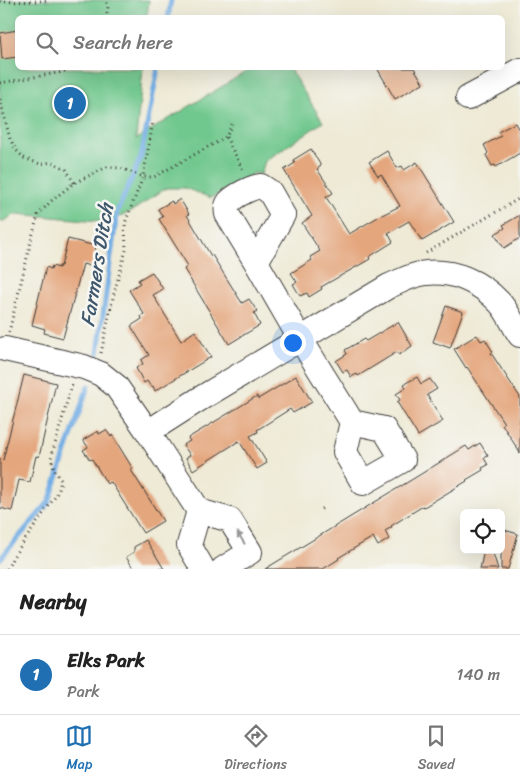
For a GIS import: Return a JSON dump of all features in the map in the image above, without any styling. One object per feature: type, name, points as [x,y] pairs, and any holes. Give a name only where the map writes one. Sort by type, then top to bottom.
[{"type":"street","points":[[468,98],[520,70]]},
{"type":"street","points":[[256,262],[283,215],[270,192],[261,186],[252,187],[229,203],[226,208],[227,214],[352,422]]},
{"type":"street","points":[[148,432],[405,278],[425,273],[450,274],[460,276],[479,285],[500,303],[520,335]]},
{"type":"street","points":[[2,355],[84,367],[101,374],[116,386],[199,511],[230,520],[250,552],[223,569]]},
{"type":"street","points":[[199,511],[189,545],[203,569]]},
{"type":"path","points":[[0,2],[47,0]]},
{"type":"path","points":[[106,0],[108,7],[107,15]]},
{"type":"path","points":[[0,83],[67,70]]},
{"type":"path","points":[[0,99],[10,139],[16,150],[24,158],[40,164],[52,162],[66,169],[74,183]]},
{"type":"path","points":[[143,177],[153,122]]},
{"type":"path","points":[[2,355],[38,215],[51,201],[74,183],[107,167],[120,168],[143,177],[154,177],[226,137],[232,122]]},
{"type":"path","points":[[226,137],[252,187]]},
{"type":"path","points":[[425,273],[424,254],[520,198]]},
{"type":"green space","points":[[0,0],[149,0],[147,15],[15,15],[15,70],[143,70],[136,139],[249,70],[290,70],[323,122],[265,161],[261,174],[254,173],[211,198],[185,188],[166,188],[135,209],[111,222],[16,214],[0,223]]},
{"type":"building","points":[[15,30],[15,57],[2,59],[0,33]]},
{"type":"building","points":[[378,70],[415,70],[423,83],[395,99]]},
{"type":"building","points":[[515,123],[520,132],[520,153],[496,167],[495,165],[492,166],[486,155],[488,153],[484,145],[501,136],[498,132]]},
{"type":"building","points":[[311,149],[321,166],[317,169],[333,193],[326,197],[349,234],[400,206],[381,174],[378,176],[369,162],[387,151],[397,168],[402,166],[404,170],[417,162],[454,222],[422,241],[409,221],[388,233],[393,242],[369,257],[370,259],[321,287],[322,289],[309,297],[307,293],[300,296],[293,284],[297,282],[291,273],[312,260],[310,257],[320,251],[302,223],[312,216],[284,170],[295,163],[293,160]]},
{"type":"building","points":[[180,199],[211,256],[242,303],[249,299],[257,311],[254,313],[260,325],[229,344],[184,269],[188,266],[159,219],[163,217],[158,209],[172,201],[173,204]]},
{"type":"building","points":[[520,215],[520,238],[504,248],[495,234],[505,228],[503,225]]},
{"type":"building","points":[[68,239],[96,246],[91,266],[83,264],[63,338],[44,333],[45,329],[32,325],[46,267],[51,269],[52,266],[59,268],[61,266]]},
{"type":"building","points":[[152,272],[163,289],[153,295],[181,341],[195,331],[211,357],[155,391],[153,386],[151,387],[147,381],[144,383],[136,368],[143,364],[141,360],[149,355],[131,326],[142,319],[141,316],[144,314],[129,290],[140,283],[138,280]]},
{"type":"building","points":[[446,306],[463,312],[450,348],[433,342]]},
{"type":"building","points":[[398,322],[412,346],[399,355],[397,352],[358,376],[357,374],[351,377],[347,370],[343,372],[336,361],[347,354],[345,350],[364,339],[366,341]]},
{"type":"building","points":[[477,335],[481,341],[485,339],[493,352],[491,353],[520,397],[520,453],[502,424],[504,423],[454,349]]},
{"type":"building","points":[[24,375],[56,383],[39,457],[36,456],[30,482],[19,480],[12,511],[0,508],[0,459],[3,460]]},
{"type":"building","points":[[296,376],[312,402],[293,413],[290,409],[250,436],[267,463],[257,469],[239,441],[193,470],[186,458],[190,455],[183,445],[190,441],[188,438],[257,396],[258,399]]},
{"type":"building","points":[[417,377],[421,384],[430,379],[437,389],[427,395],[443,421],[418,436],[397,402],[400,400],[396,394],[406,388],[404,384]]},
{"type":"building","points":[[106,430],[111,437],[112,435],[133,469],[131,470],[163,521],[143,533],[111,482],[107,484],[92,459],[90,460],[83,450],[88,447],[83,440],[98,431],[99,434]]},
{"type":"building","points":[[480,443],[488,456],[484,458],[488,465],[467,481],[391,526],[385,531],[389,539],[378,546],[373,537],[323,569],[265,569],[466,446],[469,450]]},
{"type":"building","points":[[505,530],[518,534],[508,569],[501,569],[501,554],[505,554]]},
{"type":"building","points":[[146,540],[164,569],[134,569],[126,557],[134,552],[134,547]]},
{"type":"building","points":[[483,554],[493,554],[498,569],[480,569]]},
{"type":"waterway","name":"Farmers Ditch","points":[[168,15],[171,0]]},
{"type":"waterway","name":"Farmers Ditch","points":[[98,353],[117,212],[141,157],[158,70]]},
{"type":"waterway","name":"Farmers Ditch","points":[[0,559],[49,502],[88,386]]},
{"type":"place","name":"Elks Park","points":[[70,103]]}]
